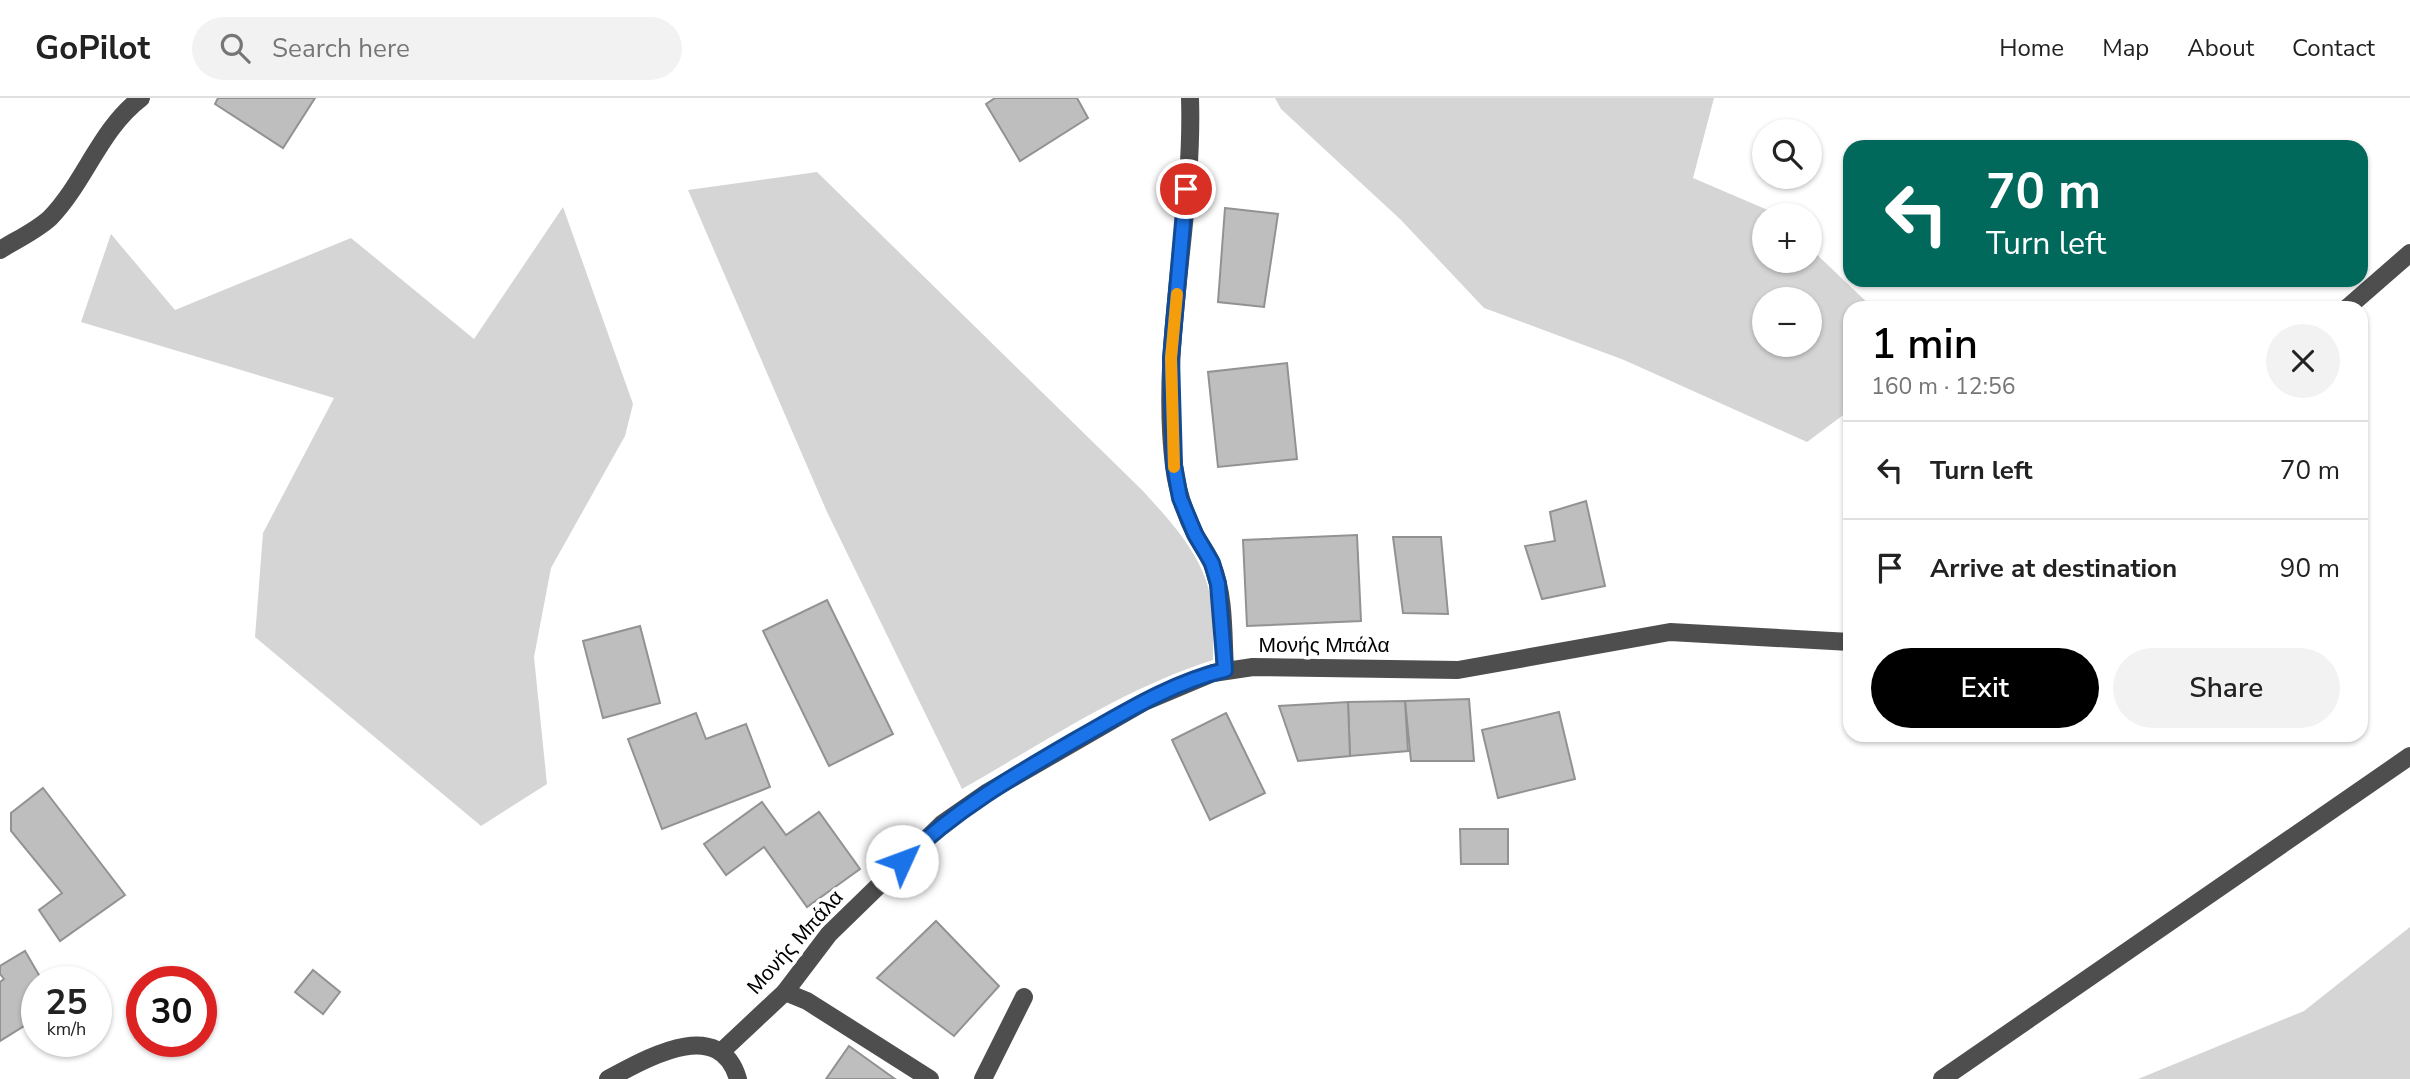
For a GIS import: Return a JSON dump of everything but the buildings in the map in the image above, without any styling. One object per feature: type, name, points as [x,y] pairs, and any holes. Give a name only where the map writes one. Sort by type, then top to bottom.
[{"type":"street","points":[[0,250],[49,218],[105,136],[141,98]]},
{"type":"street","points":[[1191,98],[1171,358],[1174,465],[1180,498],[1195,534],[1212,563],[1218,584],[1225,670]]},
{"type":"street","points":[[2355,301],[2410,253]]},
{"type":"street","name":"Μονής Μπάλα","points":[[722,1051],[785,992],[830,934],[948,819],[988,792],[1116,717],[1175,687],[1225,670],[1296,666],[1458,670],[1670,632],[1843,642]]},
{"type":"street","points":[[1942,1079],[2410,756]]},
{"type":"street","points":[[785,992],[807,1001],[930,1079]]},
{"type":"street","points":[[983,1079],[1024,997]]},
{"type":"street","points":[[608,1079],[671,1050],[701,1045],[722,1051],[732,1062],[738,1079]]},
{"type":"shaded area","points":[[1275,98],[1714,98],[1693,178],[1752,203],[1752,273],[1822,273],[1822,259],[1843,279],[1843,287],[1851,287],[1866,301],[1843,301],[1843,415],[1807,442],[1624,360],[1484,308],[1401,220],[1281,109]]},
{"type":"shaded area","points":[[817,172],[1143,491],[1194,554],[1211,600],[1213,660],[1116,701],[962,789],[827,512],[688,190]]},
{"type":"shaded area","points":[[563,207],[633,404],[625,436],[551,568],[534,657],[547,784],[481,826],[255,637],[263,533],[334,398],[81,322],[111,234],[175,310],[351,238],[474,339]]},
{"type":"shaded area","points":[[2410,927],[2410,1079],[2138,1079],[2304,1011]]},
{"type":"slow traffic","points":[[1174,467],[1171,358],[1177,294]]},
{"type":"route","points":[[902,861],[942,824],[988,792],[1062,748],[1175,687],[1225,670],[1218,584],[1212,563],[1195,534],[1180,498],[1174,465],[1171,358],[1186,189]]}]
